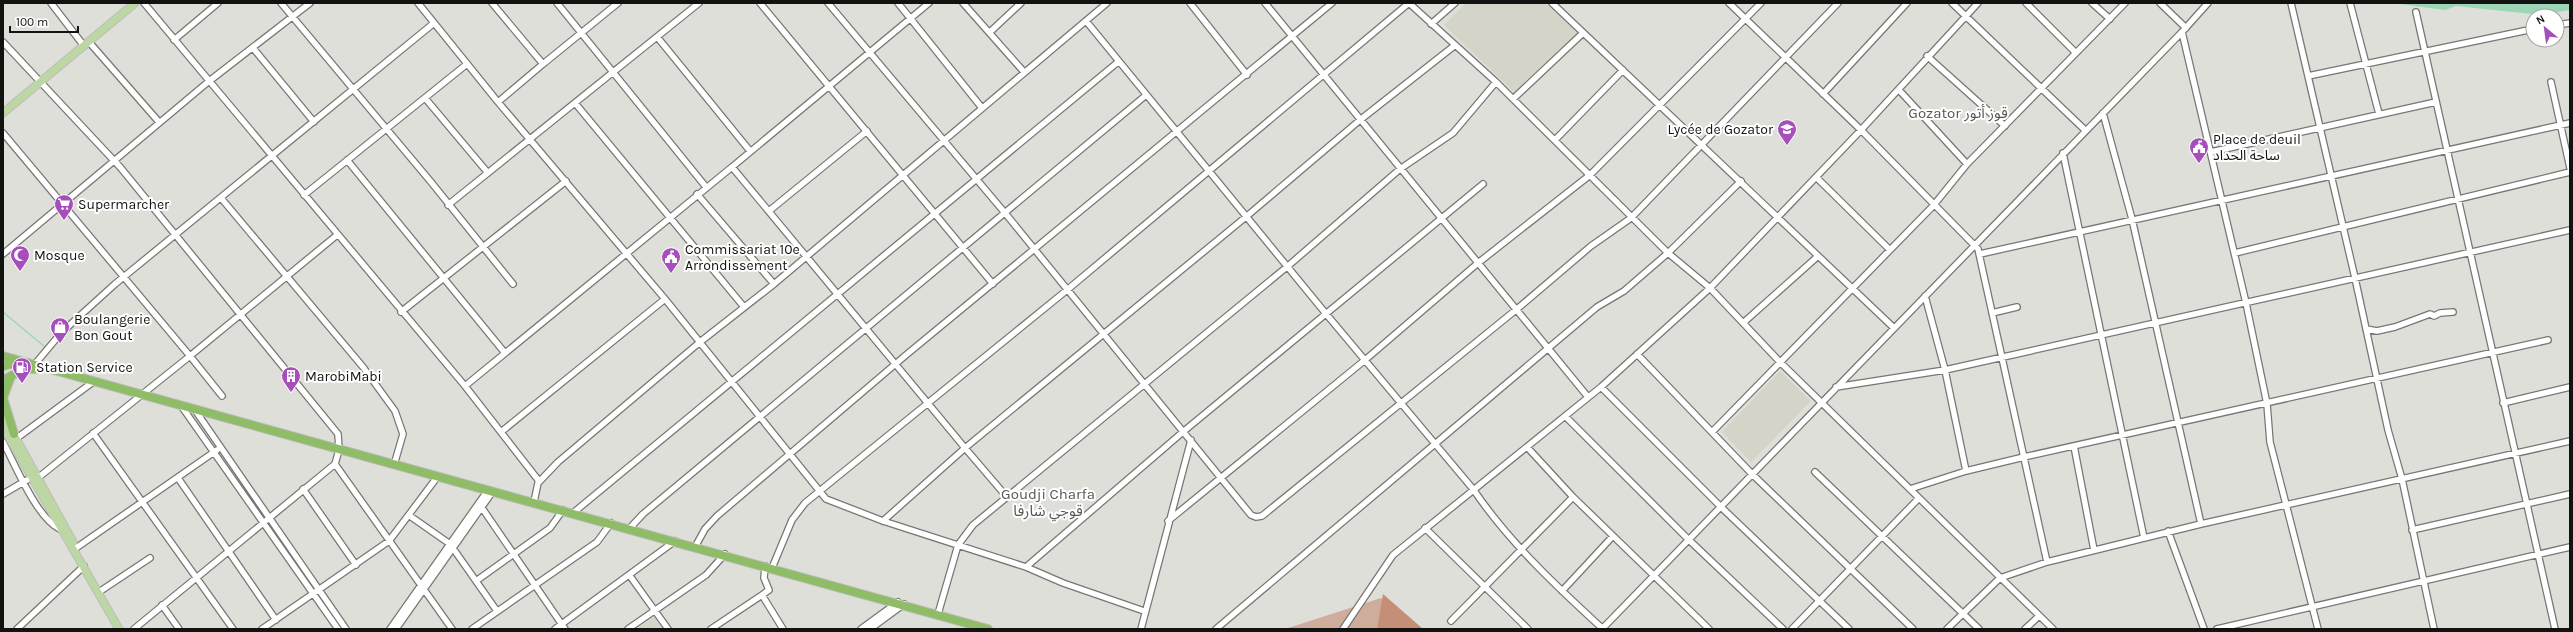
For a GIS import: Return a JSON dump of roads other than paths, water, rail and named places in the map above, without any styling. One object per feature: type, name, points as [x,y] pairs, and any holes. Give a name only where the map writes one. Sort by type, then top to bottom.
[{"type":"highway","points":[[3,356],[339,450],[725,554],[988,629]]},
{"type":"highway","points":[[3,366],[12,362],[26,362]]},
{"type":"highway","points":[[3,381],[24,369],[49,369]]},
{"type":"highway","points":[[11,376],[3,398],[15,436]]},
{"type":"main road","points":[[3,113],[135,3]]},
{"type":"main road","points":[[3,415],[39,477],[83,564]]},
{"type":"main road","points":[[3,427],[27,479],[83,564],[119,629]]},
{"type":"street","points":[[51,3],[86,44],[159,122]]},
{"type":"street","points":[[144,3],[208,82],[465,386],[539,481]]},
{"type":"street","points":[[174,40],[218,3]]},
{"type":"street","points":[[281,3],[386,128],[513,284]]},
{"type":"street","points":[[3,254],[115,162],[159,122],[208,82],[293,18],[310,3]]},
{"type":"street","points":[[418,3],[498,102],[666,299],[790,454],[819,494],[833,504],[1026,567],[1063,583],[1144,611]]},
{"type":"street","points":[[492,3],[543,64]]},
{"type":"street","points":[[557,3],[615,72],[706,187]]},
{"type":"street","points":[[498,102],[618,3]]},
{"type":"street","points":[[448,205],[658,38],[699,3]]},
{"type":"street","points":[[760,3],[903,175],[962,250],[992,284]]},
{"type":"street","points":[[828,3],[1005,213],[1251,514],[1256,517],[1262,516],[1518,310],[1591,246],[1631,218],[1701,143],[1838,3]]},
{"type":"street","points":[[898,3],[982,108]]},
{"type":"street","points":[[465,386],[929,3]]},
{"type":"street","points":[[963,3],[1024,72]]},
{"type":"street","points":[[990,32],[1021,3]]},
{"type":"street","points":[[534,502],[539,481],[558,462],[700,342],[774,284],[1107,3]]},
{"type":"street","points":[[1190,3],[1247,75]]},
{"type":"street","points":[[1265,3],[1400,169],[1442,217],[1588,397]]},
{"type":"street","points":[[695,547],[705,529],[717,516],[896,364],[1175,132],[1293,37],[1332,3]]},
{"type":"street","points":[[712,629],[769,590],[764,578],[792,520],[806,503],[819,494],[1067,290],[1409,3],[1454,46],[1496,82],[1631,218],[1668,253],[1710,288],[1780,362],[2053,629]]},
{"type":"street","points":[[1431,24],[1455,3]]},
{"type":"street","points":[[1552,3],[1741,181],[1817,257],[1894,328]]},
{"type":"street","points":[[1729,3],[1861,130],[1934,206],[1975,244],[1980,254],[2001,357],[2047,562]]},
{"type":"street","points":[[1168,521],[1365,360],[1478,263],[1590,175],[1761,3]]},
{"type":"street","points":[[1823,94],[1906,3]]},
{"type":"street","points":[[1952,3],[2085,130]]},
{"type":"street","points":[[1343,629],[1393,555],[1601,387],[1710,288],[1899,90],[1927,56],[1978,3]]},
{"type":"street","points":[[2026,3],[2076,53]]},
{"type":"street","points":[[2092,3],[2110,19]]},
{"type":"street","points":[[1712,432],[1934,206],[1967,164],[2125,3]]},
{"type":"street","points":[[2160,3],[2184,30],[2246,303],[2267,404],[2270,442],[2318,629]]},
{"type":"street","points":[[1086,21],[1175,132],[1288,266],[1327,316],[1436,443],[1473,489],[1492,516],[1522,550],[1562,591],[1603,629],[2085,130],[2184,30],[2208,3]]},
{"type":"street","points":[[2291,3],[2344,226],[2388,430],[2402,479],[2434,629]]},
{"type":"street","points":[[2350,3],[2379,114]]},
{"type":"street","points":[[2416,12],[2491,355],[2515,453],[2536,554],[2554,629]]},
{"type":"street","points":[[35,364],[61,333],[123,278],[434,23]]},
{"type":"street","points":[[2308,76],[2525,31]]},
{"type":"street","points":[[1513,99],[1583,33]]},
{"type":"street","points":[[658,38],[750,150]]},
{"type":"street","points":[[3,42],[28,70],[42,81],[115,162],[335,429],[339,450],[335,464],[134,629]]},
{"type":"street","points":[[883,521],[965,448],[1247,216],[1360,120],[1454,46]]},
{"type":"street","points":[[253,48],[314,122]]},
{"type":"street","points":[[1927,56],[2005,126]]},
{"type":"street","points":[[573,513],[1118,62]]},
{"type":"street","points":[[304,195],[467,64]]},
{"type":"street","points":[[1555,140],[1623,70]]},
{"type":"street","points":[[938,614],[958,545],[973,525],[1006,496],[1288,266],[1400,169],[1453,133],[1496,82]]},
{"type":"street","points":[[2551,82],[2570,168]]},
{"type":"street","points":[[1899,90],[1967,164]]},
{"type":"street","points":[[629,529],[643,514],[868,329],[1146,96]]},
{"type":"street","points":[[425,98],[488,173]]},
{"type":"street","points":[[2211,152],[2436,102]]},
{"type":"street","points":[[575,103],[744,308]]},
{"type":"street","points":[[2103,113],[2132,219],[2201,524]]},
{"type":"street","points":[[1980,254],[2332,175],[2445,148],[2570,123]]},
{"type":"street","points":[[769,211],[867,131]]},
{"type":"street","points":[[3,133],[222,396]]},
{"type":"street","points":[[2063,153],[2144,538]]},
{"type":"street","points":[[347,160],[504,353]]},
{"type":"street","points":[[732,167],[1006,496]]},
{"type":"street","points":[[2235,252],[2570,172]]},
{"type":"street","points":[[1816,178],[1890,250]]},
{"type":"street","points":[[401,312],[566,181]]},
{"type":"street","points":[[1216,629],[1294,561],[1549,348],[1597,306],[1624,291],[1668,253],[1741,181]]},
{"type":"street","points":[[1026,567],[1184,431],[1327,316],[1442,217],[1483,184]]},
{"type":"street","points":[[697,194],[774,284]]},
{"type":"street","points":[[221,198],[363,367],[395,411],[403,434],[394,465]]},
{"type":"street","points":[[1836,387],[1945,370],[2570,230]]},
{"type":"street","points":[[39,477],[139,395],[190,356],[337,235]]},
{"type":"street","points":[[1743,323],[1817,257]]},
{"type":"street","points":[[1925,296],[1945,370],[1966,471]]},
{"type":"street","points":[[501,432],[666,299]]},
{"type":"street","points":[[1992,313],[2017,307]]},
{"type":"street","points":[[2366,329],[2377,331],[2430,314],[2434,316],[2440,313],[2453,312]]},
{"type":"street","points":[[1910,489],[1966,471],[2024,457],[2267,404],[2377,378],[2491,355],[2548,340]]},
{"type":"street","points":[[1637,354],[1752,474],[1913,629]]},
{"type":"street","points":[[15,436],[93,382]]},
{"type":"street","points":[[1601,387],[1721,507],[1849,629]]},
{"type":"street","points":[[2503,403],[2570,387]]},
{"type":"street","points":[[182,406],[338,629]]},
{"type":"street","points":[[195,410],[346,629]]},
{"type":"street","points":[[1565,416],[1689,540],[1783,629]]},
{"type":"street","points":[[94,433],[233,629]]},
{"type":"street","points":[[1140,629],[1191,440]]},
{"type":"street","points":[[1947,629],[2000,578],[2047,562],[2201,524],[2570,441]]},
{"type":"street","points":[[3,442],[27,479],[3,494]]},
{"type":"street","points":[[2074,446],[2094,550]]},
{"type":"street","points":[[1527,447],[1573,497],[1709,629]]},
{"type":"street","points":[[76,548],[221,448]]},
{"type":"street","points":[[335,464],[389,541],[423,586],[452,629]]},
{"type":"street","points":[[1815,472],[1979,629]]},
{"type":"street","points":[[262,629],[389,541],[410,516],[438,476]]},
{"type":"street","points":[[178,478],[276,620]]},
{"type":"street","points":[[303,489],[356,565]]},
{"type":"street","points":[[390,629],[423,586],[491,490]]},
{"type":"street","points":[[2412,530],[2570,494]]},
{"type":"street","points":[[1451,621],[1573,497]]},
{"type":"street","points":[[1792,629],[1919,498]]},
{"type":"street","points":[[480,505],[563,627]]},
{"type":"street","points":[[476,581],[550,528],[563,510]]},
{"type":"street","points":[[410,516],[452,546],[497,611]]},
{"type":"street","points":[[472,629],[597,542],[611,523]]},
{"type":"street","points":[[1425,528],[1484,588],[1528,629]]},
{"type":"street","points":[[2168,532],[2204,629]]},
{"type":"street","points":[[1562,591],[1613,536]]},
{"type":"street","points":[[555,629],[563,627],[675,541]]},
{"type":"street","points":[[2217,629],[2570,547]]},
{"type":"street","points":[[628,629],[706,575],[725,554]]},
{"type":"street","points":[[99,592],[150,558]]},
{"type":"street","points":[[17,629],[83,564]]},
{"type":"street","points":[[630,576],[668,629]]},
{"type":"street","points":[[396,629],[423,586]]},
{"type":"street","points":[[762,595],[783,629]]},
{"type":"street","points":[[861,629],[901,603]]},
{"type":"street","points":[[870,629],[901,603]]},
{"type":"street","points":[[162,605],[179,629]]},
{"type":"street","points":[[2025,629],[2039,616]]},
{"type":"waterway","points":[[3,312],[45,347]]},
{"type":"place","name":"Lycée de Gozator","points":[[1787,146]]},
{"type":"place","name":"Place de deuil ساحة الحداد","points":[[2199,164]]},
{"type":"place","name":"Supermarcher","points":[[64,221]]},
{"type":"place","name":"Mosque","points":[[20,272]]},
{"type":"place","name":"Commissariat 10e Arrondissement","points":[[671,274]]},
{"type":"place","name":"Boulangerie Bon Gout","points":[[60,344]]},
{"type":"place","name":"Station Service","points":[[22,384]]},
{"type":"place","name":"MarobiMabi","points":[[291,393]]},
{"type":"district","name":"Gozator قوز أتور","points":[[1958,113]]},
{"type":"district","name":"Goudji Charfa قوجي شارفا","points":[[1048,502]]}]
